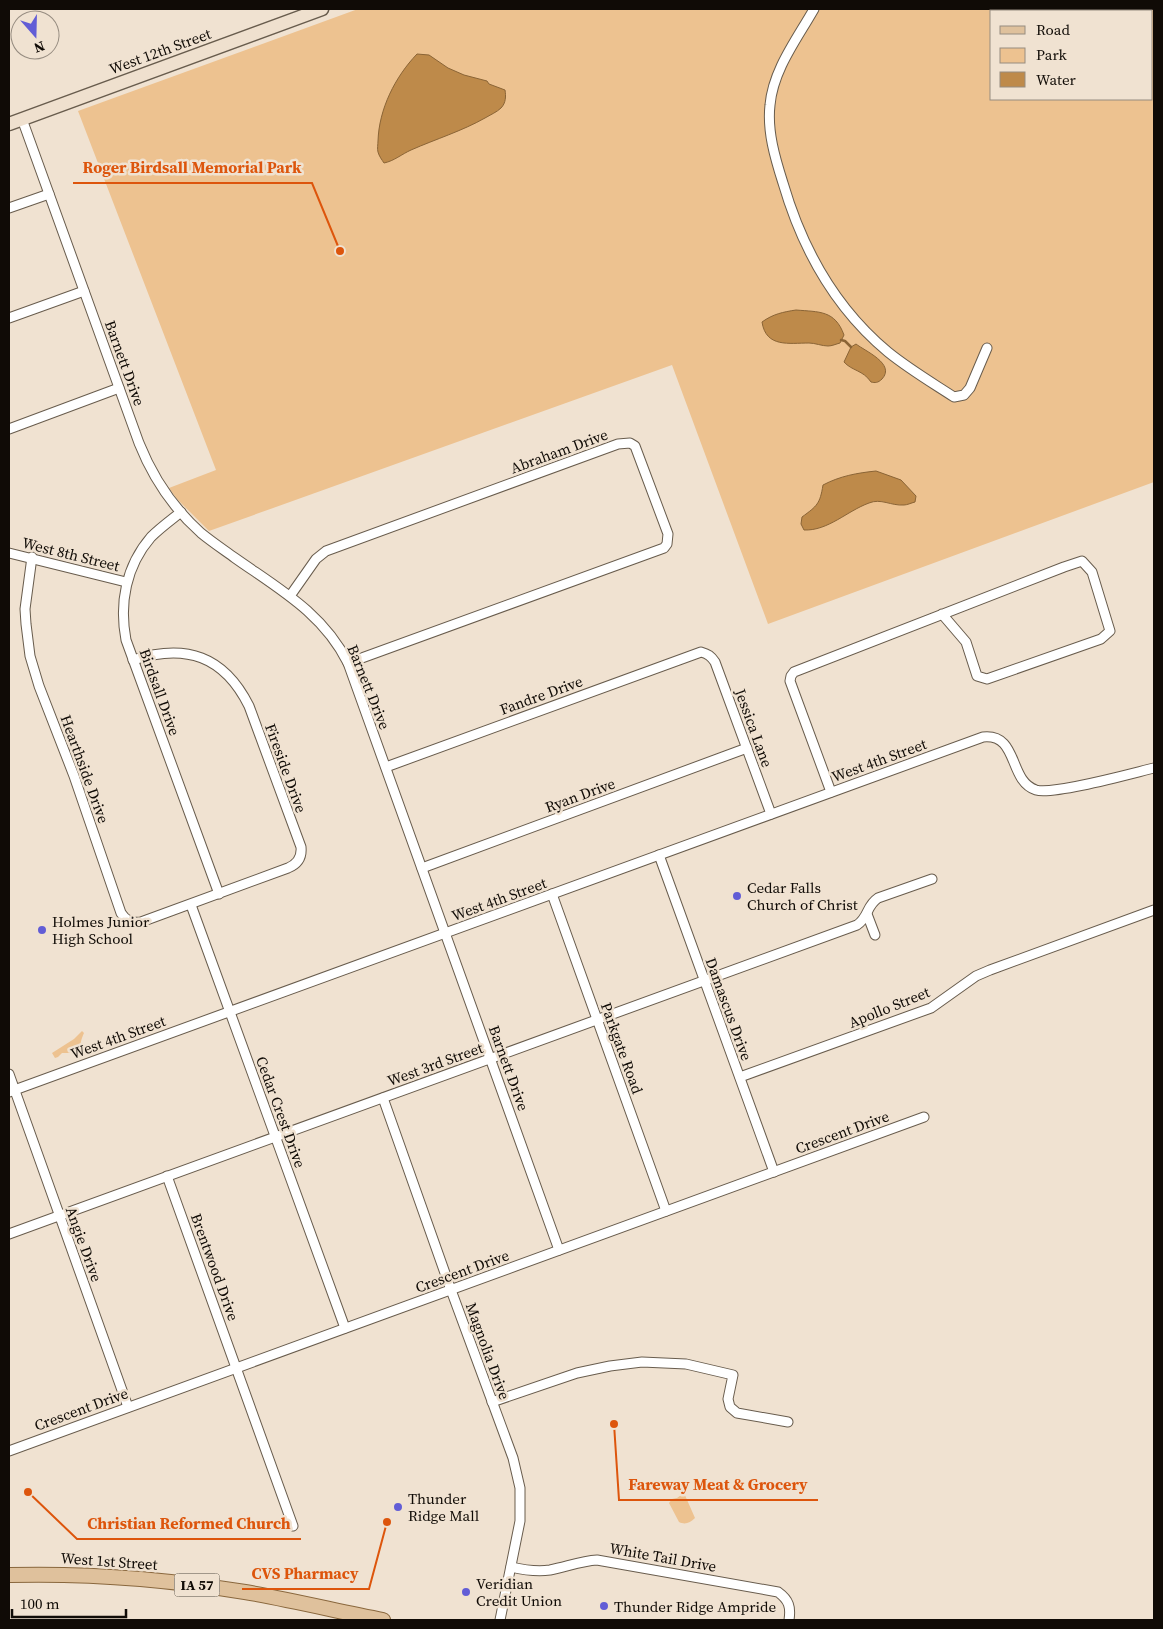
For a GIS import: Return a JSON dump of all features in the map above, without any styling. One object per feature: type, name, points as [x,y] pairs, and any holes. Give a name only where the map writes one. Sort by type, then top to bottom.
[{"type":"main road","name":"West 12th Street","points":[[9,124],[322,9]]},
{"type":"main road","name":"West 1st Street","points":[[9,1575],[93,1575],[189,1584],[246,1592],[383,1620]]},
{"type":"street","points":[[814,9],[774,80],[769,129],[781,178],[795,220],[811,255],[825,281],[863,328],[887,351],[914,372],[954,397],[964,395],[970,388],[987,348]]},
{"type":"street","name":"Barnett Drive","points":[[22,119],[145,459],[160,487],[202,534],[290,596],[323,624],[348,663],[559,1250]]},
{"type":"street","points":[[9,208],[48,194]]},
{"type":"street","points":[[9,318],[84,291]]},
{"type":"street","points":[[9,429],[119,388]]},
{"type":"street","name":"Abraham Drive","points":[[290,596],[316,559],[326,552],[618,444],[630,443],[635,446],[668,534],[667,544],[664,548],[348,663]]},
{"type":"street","name":"Birdsall Drive","points":[[181,512],[160,528],[133,564],[126,582],[123,617],[126,640],[218,894]]},
{"type":"street","name":"West 8th Street","points":[[9,553],[126,582]]},
{"type":"street","name":"Hearthside Drive","points":[[32,558],[25,609],[30,656],[39,686],[74,776],[121,913],[130,922],[141,922],[192,904]]},
{"type":"street","points":[[831,792],[790,681],[794,672],[942,614],[1082,560],[1092,572],[1110,631],[1101,640],[987,679],[977,676],[966,642],[942,614]]},
{"type":"street","name":"Fireside Drive","points":[[133,660],[164,652],[186,654],[207,660],[232,679],[249,706],[301,847],[299,859],[293,866],[192,904]]},
{"type":"street","name":"Fandre Drive","points":[[386,767],[695,654],[701,652],[707,654]]},
{"type":"street","name":"Jessica Lane","points":[[707,654],[714,662],[771,814]]},
{"type":"street","name":"West 4th Street","points":[[12,1091],[983,737],[999,739],[1007,746],[1018,774],[1029,787],[1039,791],[1058,790],[1154,768]]},
{"type":"street","name":"Ryan Drive","points":[[422,868],[747,748]]},
{"type":"street","name":"Damascus Drive","points":[[659,855],[774,1172]]},
{"type":"street","name":"West 3rd Street","points":[[9,1234],[856,925],[864,920],[872,902],[878,898],[932,879]]},
{"type":"street","name":"Parkgate Road","points":[[552,894],[666,1211]]},
{"type":"street","name":"Cedar Crest Drive","points":[[192,904],[345,1328]]},
{"type":"street","name":"Apollo Street","points":[[740,1077],[931,1008],[971,980],[990,970],[1154,910]]},
{"type":"street","points":[[867,914],[875,935]]},
{"type":"street","name":"Angie Drive","points":[[9,1074],[12,1091],[128,1407]]},
{"type":"street","name":"Magnolia Drive","points":[[383,1098],[513,1458],[520,1488],[520,1521],[500,1620]]},
{"type":"street","name":"Crescent Drive","points":[[9,1451],[924,1117]]},
{"type":"street","name":"Brentwood Drive","points":[[168,1176],[293,1526]]},
{"type":"street","points":[[492,1402],[577,1373],[610,1366],[642,1362],[686,1364],[733,1376],[728,1398],[730,1407],[737,1413],[788,1422]]},
{"type":"street","name":"White Tail Drive","points":[[511,1567],[523,1570],[549,1570],[586,1560],[603,1560],[778,1592],[786,1598],[789,1604],[791,1611],[789,1620]]},
{"type":"green space","points":[[358,9],[1154,9],[1154,482],[768,624],[672,365],[209,531],[177,499],[169,488],[216,470],[78,111]]},
{"type":"green space","points":[[82,1031],[84,1033],[77,1051],[62,1053],[55,1058],[52,1053],[74,1039]]},
{"type":"green space","points":[[684,1493],[695,1518],[689,1522],[681,1523],[669,1503],[672,1499]]},
{"type":"water","points":[[417,54],[429,55],[448,68],[464,75],[487,81],[489,84],[505,90],[505,102],[498,111],[476,123],[384,163],[378,149],[381,117],[395,83]]},
{"type":"water","points":[[796,310],[819,312],[831,317],[836,321],[844,335],[840,343],[828,346],[811,343],[786,343],[773,340],[768,336],[762,322],[778,314]]},
{"type":"water","points":[[856,344],[878,358],[882,363],[885,373],[882,379],[875,383],[871,382],[865,375],[844,362],[851,347]]},
{"type":"water","points":[[876,471],[901,480],[916,496],[915,502],[899,505],[873,502],[861,506],[829,524],[804,530],[801,524],[802,517],[817,504],[823,485],[849,475]]},
{"type":"waterway","points":[[841,340],[851,347]]},
{"type":"place","name":"Roger Birdsall Memorial Park","points":[[340,251]]},
{"type":"place","name":"Cedar Falls Church of Christ","points":[[737,896]]},
{"type":"place","name":"Holmes Junior High School","points":[[42,930]]},
{"type":"place","name":"Fareway Meat & Grocery","points":[[614,1424]]},
{"type":"place","name":"Christian Reformed Church","points":[[28,1492]]},
{"type":"place","name":"Thunder Ridge Mall","points":[[398,1507]]},
{"type":"place","name":"CVS Pharmacy","points":[[387,1522]]},
{"type":"place","name":"Veridian Credit Union","points":[[466,1592]]},
{"type":"place","name":"Thunder Ridge Ampride","points":[[604,1606]]}]
